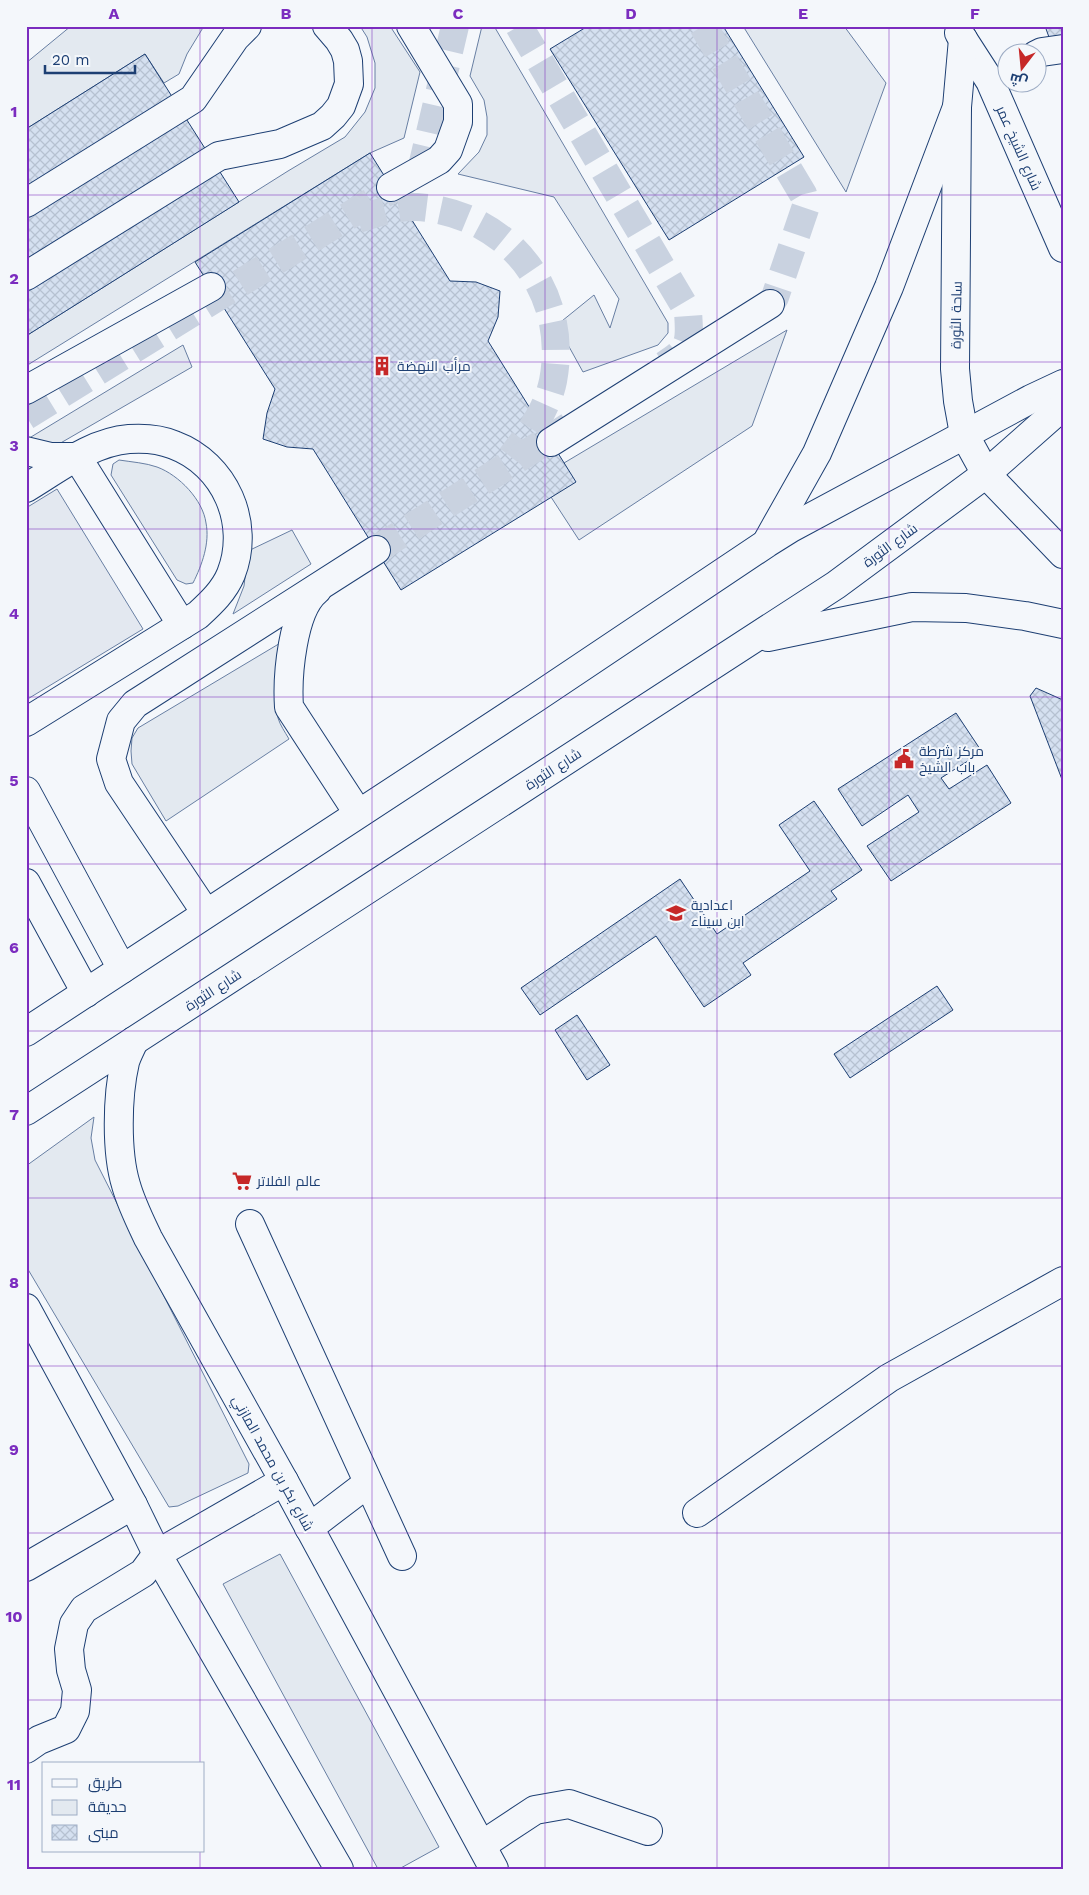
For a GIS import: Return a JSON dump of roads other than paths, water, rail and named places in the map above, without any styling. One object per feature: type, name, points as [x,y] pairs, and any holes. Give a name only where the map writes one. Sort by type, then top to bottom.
[{"type":"main road","points":[[26,203],[193,99],[235,38],[247,26]]},
{"type":"main road","points":[[26,276],[219,156],[280,144],[322,126],[341,106],[349,84],[348,61],[345,50],[327,26]]},
{"type":"main road","points":[[391,187],[439,160],[448,150],[458,122],[458,104],[411,26]]},
{"type":"main road","name":"شارع الشيخ عمر","points":[[959,33],[996,74]]},
{"type":"main road","name":"ساحة الثورة","points":[[959,33],[955,368],[964,434],[986,474],[1063,554]]},
{"type":"main road","points":[[1046,51],[1063,49]]},
{"type":"main road","name":"شارع الشيخ عمر","points":[[1004,92],[1063,248]]},
{"type":"main road","points":[[767,543],[817,453],[888,287],[957,107]]},
{"type":"main road","points":[[26,390],[211,287]]},
{"type":"main road","points":[[551,442],[770,304]]},
{"type":"main road","points":[[26,1032],[799,523],[964,434],[1063,384]]},
{"type":"main road","name":"شارع الثورة","points":[[26,1111],[836,585],[986,474],[1063,406]]},
{"type":"main road","points":[[26,488],[90,450],[127,439],[150,439],[174,444],[194,455],[212,469],[224,485],[233,504],[238,529],[236,555],[231,574],[212,603],[198,615],[26,722]]},
{"type":"main road","points":[[26,451],[51,457],[77,457]]},
{"type":"main road","points":[[77,457],[182,625]]},
{"type":"main road","points":[[206,913],[119,783],[110,759],[121,721],[135,704],[376,551],[319,588],[307,601],[291,653],[289,680],[290,707],[358,813]]},
{"type":"main road","points":[[752,640],[912,607],[966,608],[1025,616],[1063,624]]},
{"type":"main road","points":[[26,791],[122,969]]},
{"type":"main road","points":[[26,883],[86,993]]},
{"type":"main road","name":"شارع بكر بن محمد المازني","points":[[134,1041],[126,1060],[122,1078],[120,1143],[125,1184],[134,1208],[148,1238],[284,1481],[494,1869]]},
{"type":"main road","points":[[250,1224],[402,1556]]},
{"type":"main road","points":[[697,1513],[889,1378],[1063,1281]]},
{"type":"main road","points":[[26,1308],[157,1554],[339,1869]]},
{"type":"main road","points":[[26,1749],[40,1740],[66,1729],[75,1710],[77,1690],[71,1670],[69,1649],[74,1624],[84,1609],[143,1573],[157,1554],[284,1481]]},
{"type":"main road","points":[[309,1528],[368,1483]]},
{"type":"main road","points":[[26,1567],[133,1506]]},
{"type":"main road","points":[[482,1845],[535,1810],[569,1804],[648,1831]]},
{"type":"tunnel","points":[[26,416],[421,171],[455,26]]},
{"type":"tunnel","points":[[519,26],[688,312],[689,331],[687,343],[679,354],[664,365]]},
{"type":"tunnel","points":[[703,26],[803,194],[806,206],[775,297],[770,304]]},
{"type":"tunnel","points":[[358,219],[387,210],[410,207],[450,213],[479,224],[505,241],[526,263],[541,288],[552,317],[556,348],[553,381],[542,412],[511,457]]},
{"type":"tunnel","points":[[376,550],[569,426]]},
{"type":"place","name":"مرأب النهضة","points":[[382,366]]},
{"type":"place","name":"مركز شرطة باب الشيخ","points":[[904,759]]},
{"type":"place","name":"اعدادية ابن سيناء","points":[[676,913]]},
{"type":"place","name":"عالم الفلاتر","points":[[242,1181]]}]
